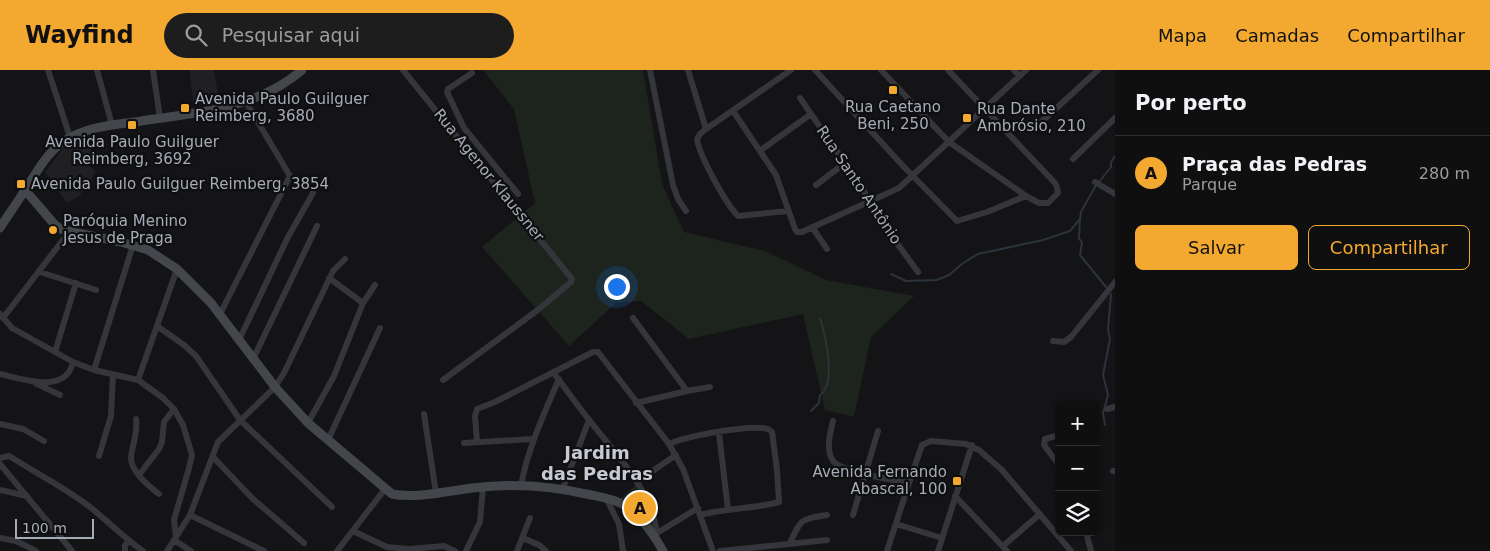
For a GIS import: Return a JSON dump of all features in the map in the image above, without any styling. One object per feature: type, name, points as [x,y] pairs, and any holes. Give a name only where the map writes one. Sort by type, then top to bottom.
[{"type":"main road","points":[[0,228],[46,158],[70,137],[112,125],[246,102],[273,90],[297,72]]},
{"type":"main road","points":[[25,190],[55,225],[69,232],[148,250],[178,269],[220,314],[275,387],[308,423],[392,494],[436,493],[483,487],[521,485],[563,488],[623,504],[657,536],[663,551]]},
{"type":"street","points":[[48,70],[70,137]]},
{"type":"street","points":[[97,70],[112,125]]},
{"type":"street","points":[[153,70],[160,118]]},
{"type":"street","name":"Rua Agenor Klaussner","points":[[403,70],[569,274],[572,281],[539,309],[442,380]]},
{"type":"street","points":[[650,70],[673,185],[678,199],[686,211]]},
{"type":"street","points":[[688,70],[706,129]]},
{"type":"street","points":[[788,211],[740,217],[735,213],[716,182],[697,142],[697,137],[791,70]]},
{"type":"street","points":[[815,70],[958,221],[1026,196]]},
{"type":"street","points":[[881,70],[948,142],[1026,196],[1045,204],[1052,200],[1058,190],[1054,183],[948,70]]},
{"type":"street","points":[[1014,70],[1019,76]]},
{"type":"street","points":[[733,111],[761,150],[779,180],[788,211],[798,232],[895,191],[914,176],[1026,70]]},
{"type":"street","points":[[1038,125],[1098,70]]},
{"type":"street","points":[[472,73],[448,89],[447,92],[465,129],[518,194]]},
{"type":"street","name":"Rua Santo Antônio","points":[[800,98],[846,163],[875,213],[918,272]]},
{"type":"street","points":[[220,314],[290,176],[246,102]]},
{"type":"street","points":[[761,150],[811,114]]},
{"type":"street","points":[[1073,159],[1115,118]]},
{"type":"street","points":[[456,136],[465,129]]},
{"type":"street","points":[[816,185],[846,163]]},
{"type":"street","points":[[1097,183],[1115,194]]},
{"type":"street","points":[[239,340],[288,237],[313,193]]},
{"type":"street","points":[[254,360],[317,226]]},
{"type":"street","points":[[812,227],[827,249]]},
{"type":"street","points":[[69,232],[40,272],[2,316],[12,328],[73,362],[113,376],[138,380],[163,398],[174,409],[184,425],[192,455],[190,468],[174,520],[175,538],[191,551]]},
{"type":"street","points":[[94,370],[132,246]]},
{"type":"street","points":[[168,551],[190,515],[218,442],[275,387],[319,303],[329,278],[345,259]]},
{"type":"street","points":[[138,380],[178,269]]},
{"type":"street","points":[[40,272],[96,290]]},
{"type":"street","points":[[329,278],[363,303]]},
{"type":"street","points":[[1053,341],[1064,342],[1071,337],[1115,282]]},
{"type":"street","points":[[55,352],[76,283]]},
{"type":"street","points":[[308,423],[334,376],[363,303],[375,285]]},
{"type":"street","points":[[633,318],[687,392]]},
{"type":"street","points":[[157,326],[179,341],[196,356],[240,420],[332,507]]},
{"type":"street","points":[[328,440],[380,328]]},
{"type":"street","points":[[477,442],[475,416],[477,409],[495,402],[596,351],[601,354],[676,456],[699,511],[712,551]]},
{"type":"street","points":[[32,382],[56,381],[63,378],[72,368],[73,362]]},
{"type":"street","points":[[553,372],[638,481],[649,506],[657,536],[699,511],[758,507],[779,502],[777,465],[773,436],[770,431],[760,428],[719,433],[679,440],[669,444]]},
{"type":"street","points":[[0,374],[32,382],[60,395]]},
{"type":"street","points":[[99,456],[111,416],[113,376]]},
{"type":"street","points":[[521,485],[533,439],[559,380]]},
{"type":"street","points":[[636,403],[710,387]]},
{"type":"street","points":[[1107,409],[1115,407]]},
{"type":"street","points":[[138,475],[159,449],[162,442],[164,422],[174,409]]},
{"type":"street","points":[[424,414],[436,493]]},
{"type":"street","points":[[136,419],[136,434],[131,460],[138,475],[160,494]]},
{"type":"street","points":[[563,488],[589,420]]},
{"type":"street","points":[[833,421],[829,438],[833,462],[838,466],[864,474],[908,483]]},
{"type":"street","points":[[0,424],[23,429],[44,441]]},
{"type":"street","points":[[853,514],[878,431]]},
{"type":"street","points":[[719,433],[728,510]]},
{"type":"street","points":[[1055,436],[1046,439],[1044,445],[1055,459]]},
{"type":"street","points":[[464,443],[533,439]]},
{"type":"street","points":[[887,551],[908,483],[924,443],[931,441],[972,445],[989,457],[1072,551]]},
{"type":"street","points":[[941,549],[942,538],[972,445]]},
{"type":"street","points":[[0,458],[9,456],[66,490],[89,506],[143,551]]},
{"type":"street","points":[[638,481],[676,456]]},
{"type":"street","points":[[213,457],[258,503],[304,543]]},
{"type":"street","points":[[0,464],[72,551]]},
{"type":"street","points":[[466,551],[480,522],[483,487]]},
{"type":"street","points":[[337,551],[385,489]]},
{"type":"street","points":[[0,490],[28,496]]},
{"type":"street","points":[[955,496],[1005,549],[1040,514]]},
{"type":"street","points":[[606,498],[619,524],[623,551]]},
{"type":"street","points":[[190,515],[264,551]]},
{"type":"street","points":[[790,543],[798,526],[804,519],[827,515]]},
{"type":"street","points":[[517,551],[530,518]]},
{"type":"street","points":[[896,524],[942,538]]},
{"type":"street","points":[[353,531],[387,547],[409,549],[444,546],[455,551]]},
{"type":"street","points":[[1087,536],[1091,551]]},
{"type":"street","points":[[0,538],[16,541],[36,551]]},
{"type":"street","points":[[523,538],[540,545],[546,551]]},
{"type":"street","points":[[720,551],[828,540]]},
{"type":"street","points":[[126,551],[125,545],[129,541]]},
{"type":"shaded area","points":[[189,70],[214,70],[219,100],[194,105]]},
{"type":"shaded area","points":[[483,70],[643,70],[662,184],[684,232],[765,251],[826,280],[914,296],[871,337],[854,417],[825,410],[803,314],[689,339],[641,301],[616,303],[569,346],[482,247],[535,203],[514,109]]},
{"type":"shaded area","points":[[93,136],[91,156],[87,164],[96,172],[79,196],[67,203],[45,172],[66,145]]},
{"type":"shaded area","points":[[638,483],[646,499],[656,531],[620,499]]},
{"type":"waterway","points":[[1099,182],[1111,167],[1111,162],[1115,156]]},
{"type":"waterway","points":[[891,274],[906,281],[937,280],[949,275],[963,263],[978,254],[1043,240],[1070,231],[1080,219],[1081,212],[1096,185]]},
{"type":"waterway","points":[[1080,219],[1079,238],[1082,243],[1080,255],[1106,287]]},
{"type":"waterway","points":[[1105,425],[1103,413],[1108,395],[1103,375],[1110,339],[1108,330],[1111,294]]},
{"type":"waterway","points":[[811,411],[819,403],[820,395],[828,381],[828,358],[820,318]]},
{"type":"place","name":"Rua Caetano Beni, 250","points":[[893,90]]},
{"type":"place","name":"Avenida Paulo Guilguer Reimberg, 3680","points":[[185,108]]},
{"type":"place","name":"Rua Dante Ambrósio, 210","points":[[967,118]]},
{"type":"place","name":"Avenida Paulo Guilguer Reimberg, 3692","points":[[132,125]]},
{"type":"place","name":"Avenida Paulo Guilguer Reimberg, 3854","points":[[21,184]]},
{"type":"place","name":"Paróquia Menino Jesus de Praga","points":[[53,230]]},
{"type":"place","name":"Avenida Fernando Abascal, 100","points":[[957,481]]},
{"type":"place","name":"Praça das Pedras","points":[[640,508]]},
{"type":"district","name":"Jardim das Pedras","points":[[597,463]]}]
